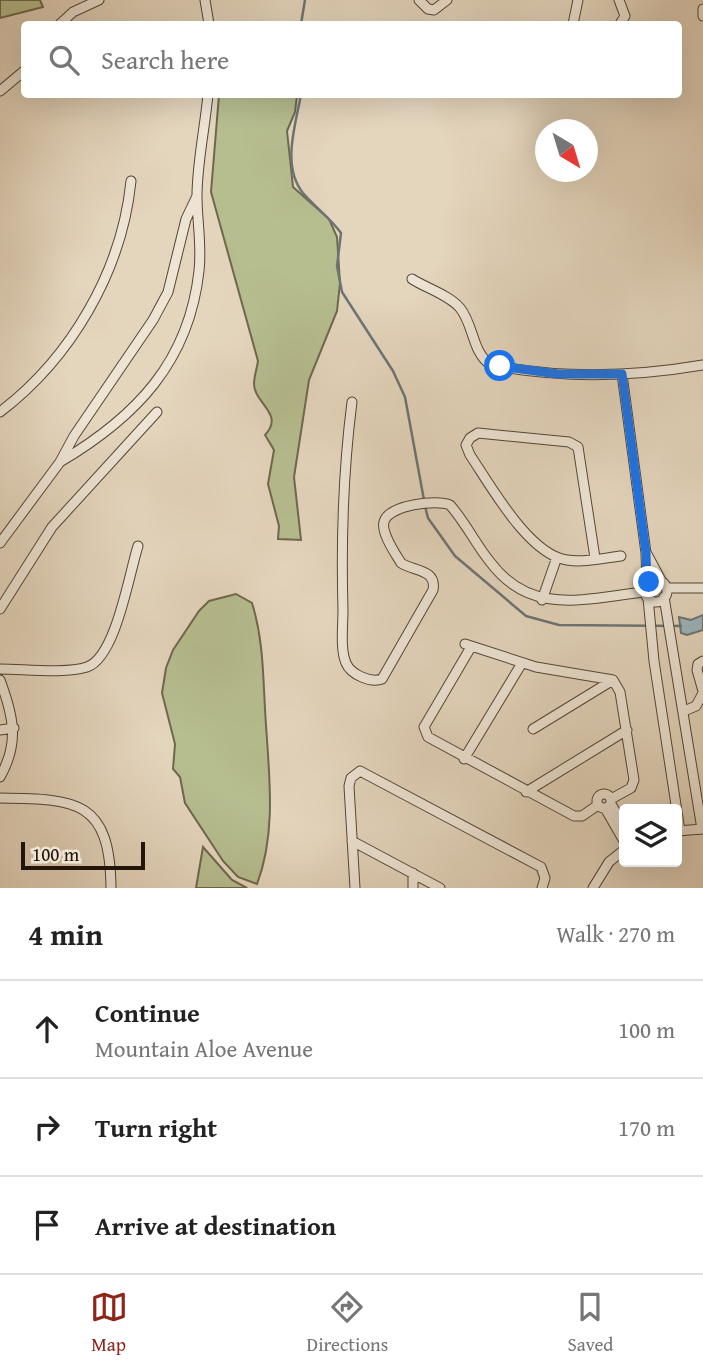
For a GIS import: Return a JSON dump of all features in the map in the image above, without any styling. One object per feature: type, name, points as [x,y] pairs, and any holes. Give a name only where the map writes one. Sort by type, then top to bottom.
[{"type":"street","points":[[63,21],[73,12],[99,0]]},
{"type":"street","points":[[205,0],[208,21]]},
{"type":"street","points":[[419,0],[428,9],[434,10],[447,0]]},
{"type":"street","points":[[574,21],[578,0]]},
{"type":"street","points":[[619,0],[625,16],[622,21]]},
{"type":"street","points":[[703,9],[703,16]]},
{"type":"street","points":[[0,90],[21,73]]},
{"type":"street","points":[[60,462],[148,395],[175,356],[189,322],[199,271],[197,196],[208,98]]},
{"type":"street","points":[[0,412],[53,363],[76,331],[99,289],[123,229],[131,181]]},
{"type":"street","points":[[0,544],[60,462],[74,436],[139,344],[168,292],[186,219],[197,196]]},
{"type":"street","points":[[412,279],[459,307],[470,321],[481,356],[491,365],[558,374],[622,374],[703,365]]},
{"type":"street","points":[[622,374],[646,553],[649,622],[674,804]]},
{"type":"street","points":[[352,402],[343,472],[344,657],[351,671],[373,681],[387,673],[434,585],[428,574],[401,563],[384,530],[384,521],[390,513],[414,505],[446,503],[455,510],[503,579],[542,600],[647,592],[658,601],[664,589]]},
{"type":"street","points":[[0,609],[52,527],[157,412]]},
{"type":"street","points":[[596,558],[578,447],[569,442],[474,435],[467,441],[468,452],[528,538],[557,557],[571,561],[621,556]]},
{"type":"street","points":[[0,668],[83,668],[98,661],[111,639],[138,546]]},
{"type":"street","points":[[646,553],[664,589],[673,653],[699,788],[703,829],[682,831]]},
{"type":"street","points":[[542,600],[557,557]]},
{"type":"street","points":[[647,592],[652,580],[664,589],[703,588]]},
{"type":"street","points":[[468,646],[522,663],[613,680],[620,692],[633,784],[606,804],[578,817],[526,792],[432,740],[424,727],[468,646]]},
{"type":"street","points":[[684,711],[696,706],[703,692],[696,670],[698,664],[703,662]]},
{"type":"street","points":[[464,759],[522,663]]},
{"type":"street","points":[[0,680],[13,713],[14,728],[10,758],[0,777]]},
{"type":"street","points":[[533,729],[613,680]]},
{"type":"street","points":[[0,730],[14,728]]},
{"type":"street","points":[[526,792],[627,730]]},
{"type":"street","points":[[355,888],[349,786],[351,778],[360,771],[541,867],[545,878],[542,888]]},
{"type":"street","points":[[0,798],[59,800],[87,812],[100,825],[108,841],[111,888]]},
{"type":"street","points":[[606,804],[619,821]]},
{"type":"street","points":[[606,804],[619,831]]},
{"type":"street","points":[[352,841],[440,888]]},
{"type":"street","points":[[593,888],[609,862],[619,854]]},
{"type":"street","points":[[413,873],[413,888]]},
{"type":"green space","points":[[0,0],[40,0],[43,7],[0,18]]},
{"type":"green space","points":[[219,98],[297,98],[295,112],[287,131],[293,187],[329,219],[337,237],[340,283],[337,311],[309,380],[294,477],[301,540],[278,539],[279,526],[268,484],[274,450],[265,435],[272,421],[255,391],[258,361],[211,192]]},
{"type":"green space","points":[[236,594],[252,603],[263,669],[270,820],[268,842],[257,884],[238,877],[223,861],[185,803],[180,777],[173,769],[175,744],[162,693],[166,668],[173,650],[199,611],[209,601]]},
{"type":"green space","points":[[203,847],[232,880],[247,888],[196,888]]},
{"type":"water","points":[[703,615],[703,630],[687,635],[681,633],[679,617],[691,620]]},
{"type":"waterway","points":[[302,21],[305,0]]},
{"type":"waterway","points":[[300,98],[291,158],[296,182],[341,233],[337,266],[342,292],[393,371],[405,397],[424,500]]},
{"type":"waterway","points":[[425,506],[428,518],[455,556],[526,616],[559,625],[681,626]]},
{"type":"route","points":[[500,366],[558,374],[622,374],[646,553],[647,585],[649,582]]}]
